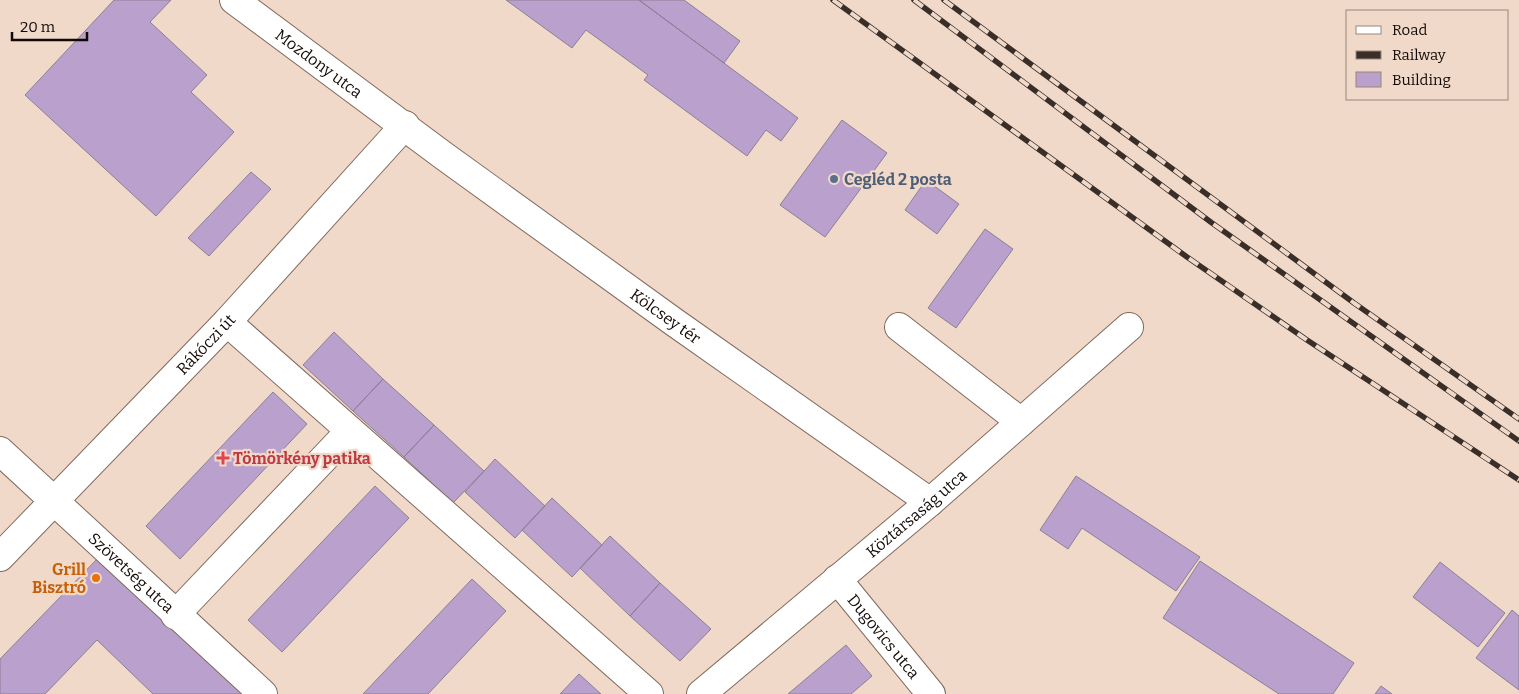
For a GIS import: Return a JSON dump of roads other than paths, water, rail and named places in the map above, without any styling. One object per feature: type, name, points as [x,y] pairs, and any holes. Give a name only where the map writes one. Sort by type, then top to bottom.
[{"type":"street","name":"Mozdony utca","points":[[234,0],[405,125]]},
{"type":"street","name":"Rákóczi út","points":[[0,557],[227,322],[405,125]]},
{"type":"street","name":"Kölcsey tér","points":[[405,125],[444,156],[674,322],[930,502]]},
{"type":"street","points":[[227,322],[649,694]]},
{"type":"street","points":[[899,327],[1022,422]]},
{"type":"street","name":"Köztársaság utca","points":[[701,694],[930,502],[1128,327]]},
{"type":"street","points":[[175,615],[350,431]]},
{"type":"street","name":"Szövetség utca","points":[[0,451],[175,615],[263,694]]},
{"type":"street","name":"Dugovics utca","points":[[837,579],[931,694]]},
{"type":"railway","points":[[833,0],[1187,257],[1307,340],[1519,480]]},
{"type":"railway","points":[[914,0],[1212,223],[1519,441]]},
{"type":"railway","points":[[944,0],[1354,303],[1519,419]]},
{"type":"place","name":"Cegléd 2 posta","points":[[834,179]]},
{"type":"place","name":"Tömörkény patika","points":[[223,458]]},
{"type":"place","name":"Grill Bisztró","points":[[96,578]]}]
